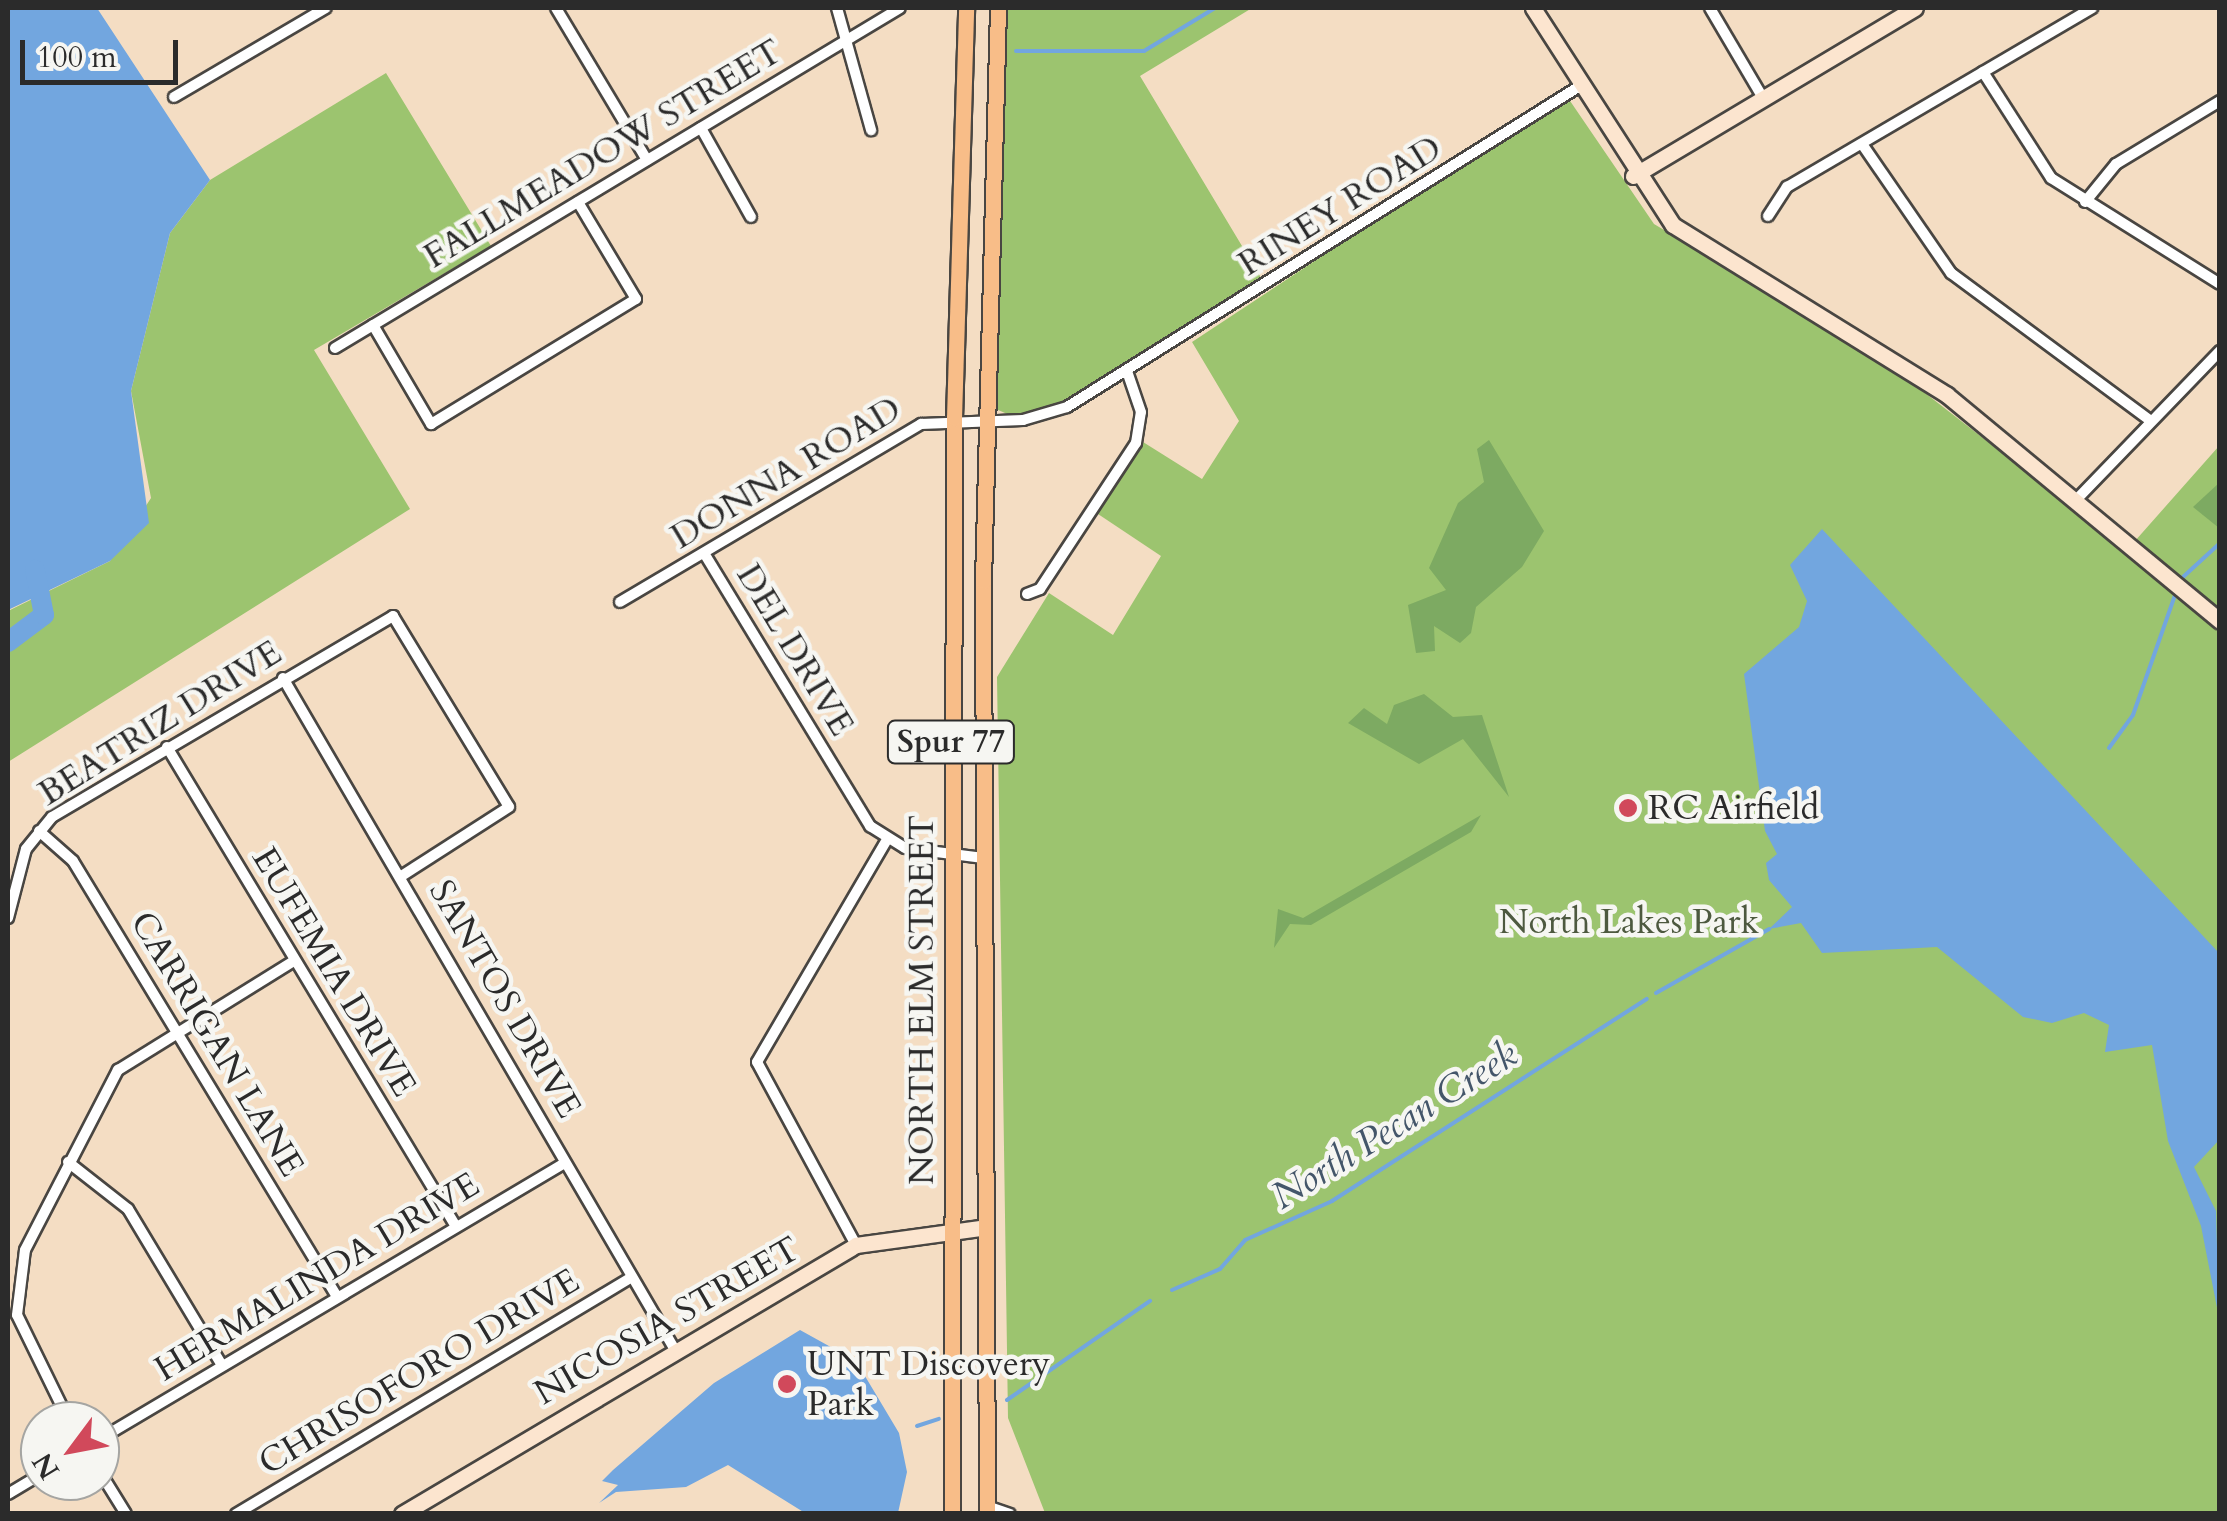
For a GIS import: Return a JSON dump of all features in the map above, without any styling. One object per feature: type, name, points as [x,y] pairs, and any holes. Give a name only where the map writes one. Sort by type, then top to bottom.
[{"type":"main road","name":"NORTH ELM STREET","points":[[952,1514],[954,418],[966,8]]},
{"type":"main road","name":"NORTH ELM STREET","points":[[987,1510],[980,1228],[986,420],[998,8]]},
{"type":"street","points":[[174,97],[326,8]]},
{"type":"street","points":[[556,8],[647,160]]},
{"type":"street","points":[[837,8],[852,37],[871,130]]},
{"type":"street","name":"FALLMEADOW STREET","points":[[335,348],[900,8]]},
{"type":"street","points":[[1532,8],[1633,176],[1681,232],[1890,356],[2076,499],[2220,621]]},
{"type":"street","points":[[1710,8],[1763,98]]},
{"type":"street","points":[[1633,176],[1907,9]]},
{"type":"street","points":[[1768,216],[1787,187],[2084,10]]},
{"type":"street","points":[[1983,72],[2040,167],[2084,202],[2220,284]]},
{"type":"street","name":"RINEY ROAD","points":[[986,420],[1055,412],[1580,86]]},
{"type":"street","points":[[2084,202],[2116,164],[2220,101]]},
{"type":"street","points":[[702,128],[751,217]]},
{"type":"street","points":[[1862,144],[1951,273],[2150,420]]},
{"type":"street","points":[[372,325],[431,424],[636,299],[578,202]]},
{"type":"street","points":[[2076,499],[2220,351]]},
{"type":"street","points":[[1027,594],[1040,588],[1136,444],[1141,412],[1127,370]]},
{"type":"street","name":"DONNA ROAD","points":[[620,602],[909,430],[954,418],[986,420]]},
{"type":"street","name":"DEL DRIVE","points":[[704,553],[886,841]]},
{"type":"street","name":"BEATRIZ DRIVE","points":[[8,918],[17,870],[39,830],[167,747],[393,616],[509,807],[403,875]]},
{"type":"street","name":"SANTOS DRIVE","points":[[284,678],[548,1122],[563,1164],[675,1350]]},
{"type":"street","name":"EUFEMIA DRIVE","points":[[167,747],[455,1225]]},
{"type":"street","name":"CARRIGAN LANE","points":[[39,830],[73,861],[336,1296]]},
{"type":"street","points":[[856,1246],[756,1062],[886,841],[983,858]]},
{"type":"street","points":[[58,1401],[22,1334],[14,1293],[68,1162],[118,1070],[294,961]]},
{"type":"street","points":[[68,1162],[128,1209],[222,1364]]},
{"type":"street","name":"HERMALINDA DRIVE","points":[[120,1427],[563,1164]]},
{"type":"street","name":"NICOSIA STREET","points":[[402,1514],[856,1246],[952,1228],[980,1228]]},
{"type":"street","name":"CHRISOFORO DRIVE","points":[[236,1514],[630,1278]]},
{"type":"street","points":[[987,1510],[1010,1514]]},
{"type":"green space","points":[[1004,8],[1252,8],[1140,76],[1263,281],[1073,399],[1014,417],[996,409]]},
{"type":"green space","points":[[386,73],[491,246],[314,350],[410,509],[8,762],[8,611],[110,561],[151,498],[131,391],[170,233],[210,180]]},
{"type":"green space","name":"North Lakes Park","points":[[1566,95],[1654,224],[1884,361],[2127,550],[2219,446],[2219,1513],[1045,1513],[1008,1418],[997,677],[1049,593],[1113,635],[1161,556],[1098,514],[1143,442],[1202,479],[1239,421],[1192,342]]},
{"type":"green space","points":[[1489,440],[1544,531],[1522,567],[1476,607],[1471,633],[1460,643],[1434,626],[1435,651],[1416,653],[1408,605],[1446,590],[1429,568],[1458,503],[1484,482],[1477,449]]},
{"type":"green space","points":[[2220,483],[2219,528],[2193,507]]},
{"type":"green space","points":[[1424,694],[1453,717],[1482,715],[1509,797],[1463,739],[1419,764],[1348,723],[1364,708],[1387,724],[1394,705]]},
{"type":"green space","points":[[1481,815],[1471,832],[1311,925],[1290,924],[1274,948],[1278,909],[1303,918]]},
{"type":"water","points":[[8,8],[97,8],[210,180],[170,233],[131,391],[149,523],[110,561],[8,610]]},
{"type":"water","points":[[1822,529],[2219,953],[2219,1140],[2194,1167],[2216,1211],[2219,1318],[2201,1226],[2168,1141],[2152,1045],[2105,1052],[2109,1025],[2084,1013],[2052,1023],[2023,1017],[1937,947],[1822,953],[1801,923],[1769,929],[1792,907],[1769,880],[1766,863],[1777,854],[1765,831],[1744,674],[1799,627],[1807,601],[1790,565]]},
{"type":"water","points":[[800,1330],[856,1361],[899,1433],[907,1472],[898,1513],[805,1513],[728,1465],[686,1487],[616,1492],[599,1503],[618,1485],[602,1481],[714,1383]]},
{"type":"waterway","points":[[1016,51],[1144,51],[1215,8]]},
{"type":"waterway","name":"North Pecan Creek","points":[[2183,577],[2220,543]]},
{"type":"waterway","points":[[8,642],[44,615],[35,570]]},
{"type":"waterway","name":"North Pecan Creek","points":[[2109,748],[2133,715],[2176,592]]},
{"type":"waterway","name":"North Pecan Creek","points":[[1656,993],[1769,929]]},
{"type":"waterway","name":"North Pecan Creek","points":[[1172,1290],[1220,1269],[1245,1240],[1332,1201],[1647,999]]},
{"type":"waterway","name":"North Pecan Creek","points":[[1007,1400],[1150,1301]]},
{"type":"waterway","name":"North Pecan Creek","points":[[917,1426],[939,1419]]},
{"type":"place","name":"RC Airfield","points":[[1628,808]]},
{"type":"place","name":"UNT Discovery Park","points":[[787,1384]]}]
